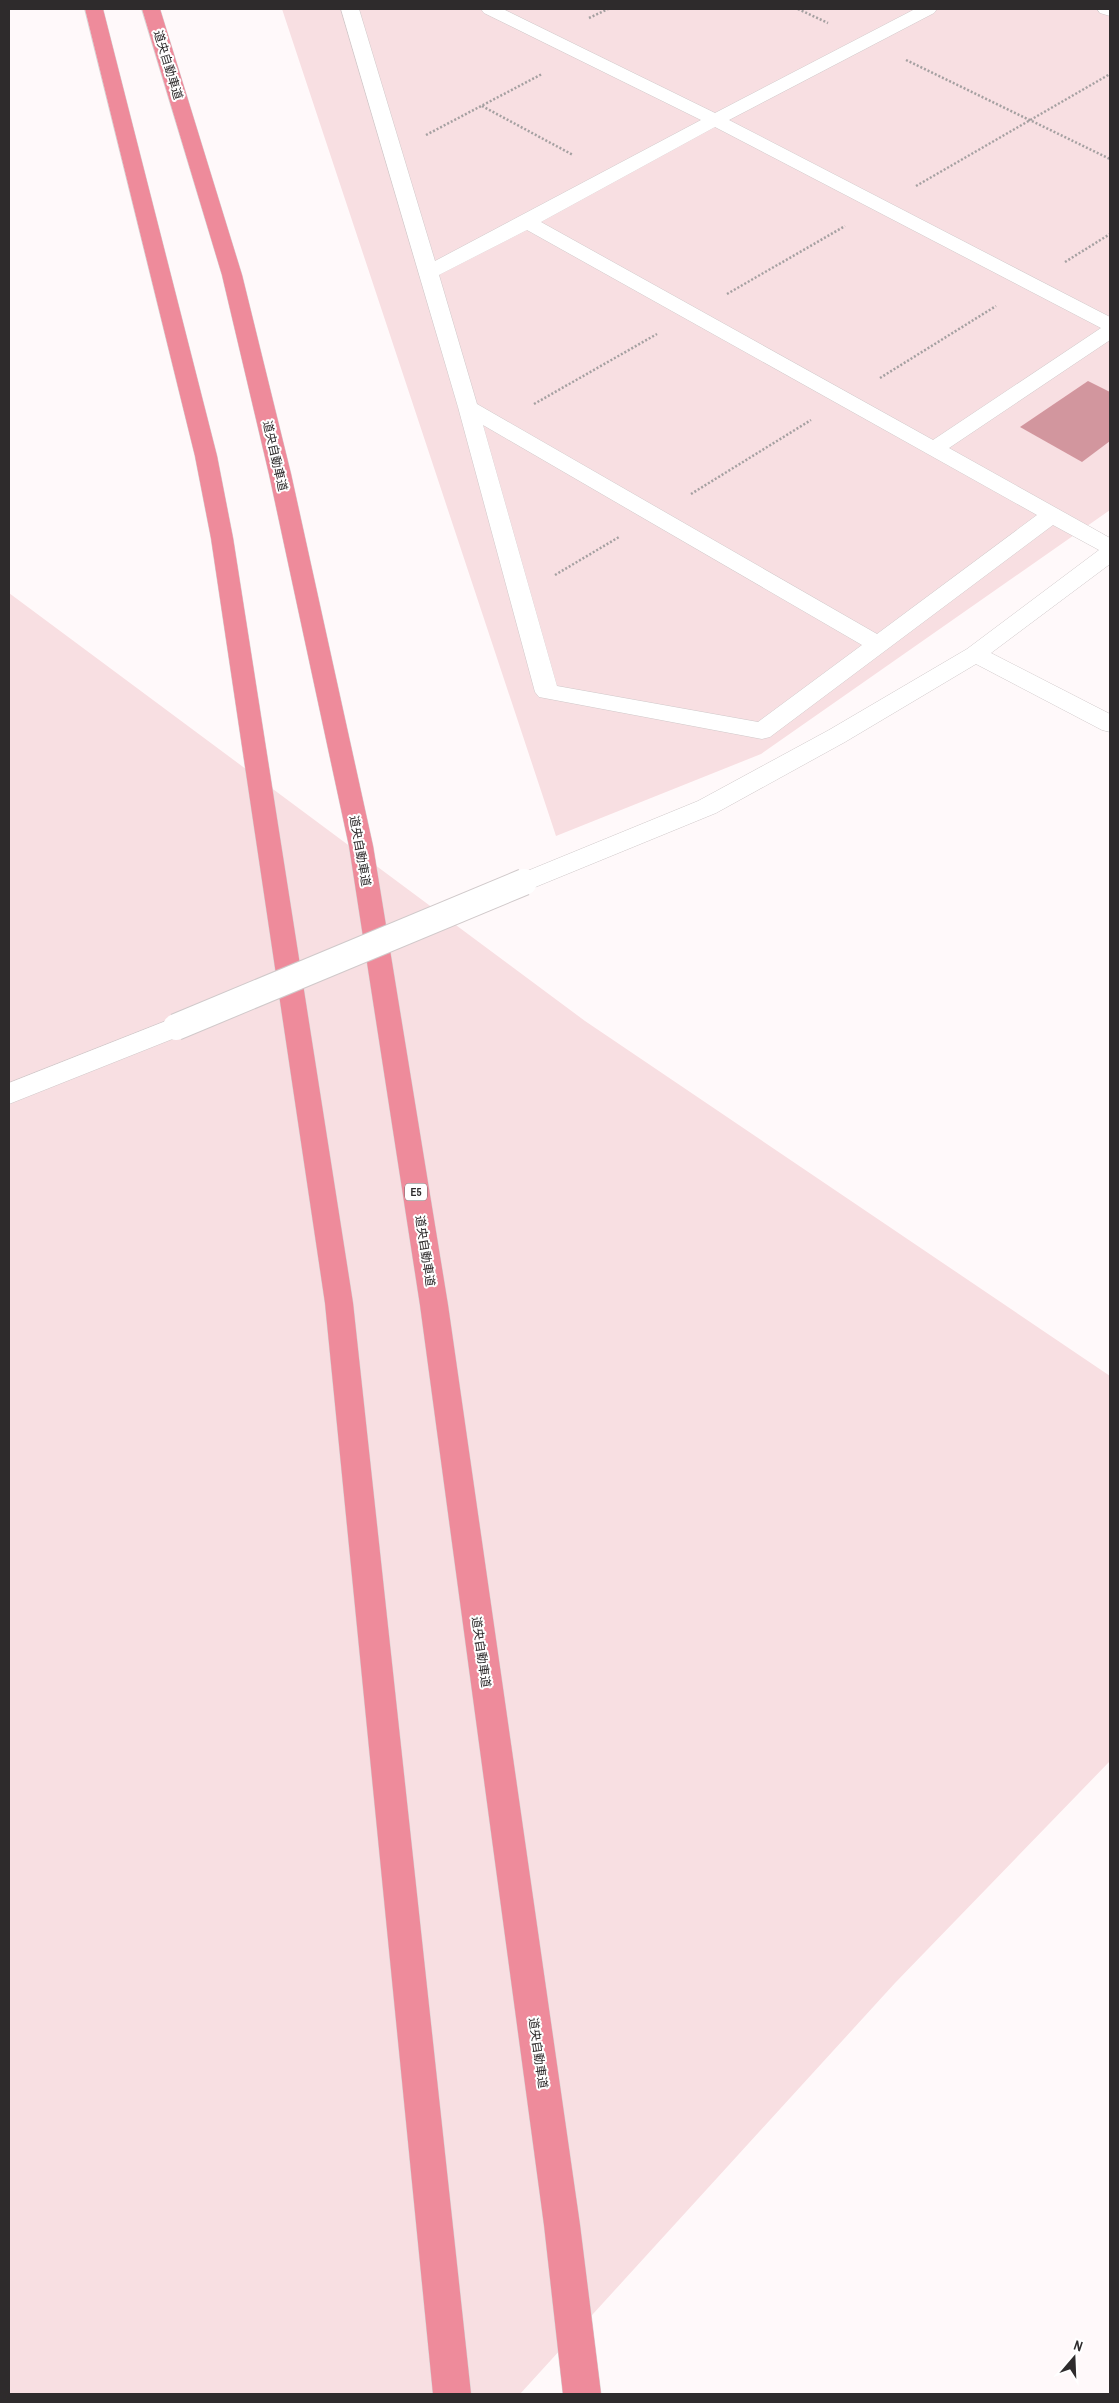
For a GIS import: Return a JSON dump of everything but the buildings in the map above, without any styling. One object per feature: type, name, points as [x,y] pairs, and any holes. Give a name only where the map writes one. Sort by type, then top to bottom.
[{"type":"highway","points":[[94,9],[206,456],[222,538],[339,1303],[452,2394]]},
{"type":"highway","name":"道央自動車道","points":[[152,9],[232,275],[280,474],[360,846],[434,1306],[562,2225],[582,2394]]},
{"type":"street","points":[[350,9],[468,407],[547,692],[762,731],[1052,515]]},
{"type":"street","points":[[490,9],[716,120],[1110,325]]},
{"type":"street","points":[[427,273],[928,9]]},
{"type":"street","points":[[1106,9],[1110,11]]},
{"type":"street","points":[[526,222],[1110,547]]},
{"type":"street","points":[[933,449],[1110,331]]},
{"type":"street","points":[[468,407],[878,644]]},
{"type":"street","points":[[9,1094],[176,1027],[707,807],[838,736],[975,654],[1110,553]]},
{"type":"street","points":[[975,654],[1110,724]]},
{"type":"path","points":[[798,9],[1110,159]]},
{"type":"path","points":[[392,152],[579,54]]},
{"type":"path","points":[[499,424],[1110,74]]},
{"type":"path","points":[[482,105],[613,176]]},
{"type":"shaded area","points":[[282,9],[1110,9],[1110,510],[761,754],[556,836]]},
{"type":"shaded area","points":[[1088,381],[1110,392],[1110,441],[1082,462],[1020,427]]},
{"type":"shaded area","points":[[9,593],[585,1021],[1110,1376],[1110,1761],[895,1983],[520,2394],[9,2394]]}]
